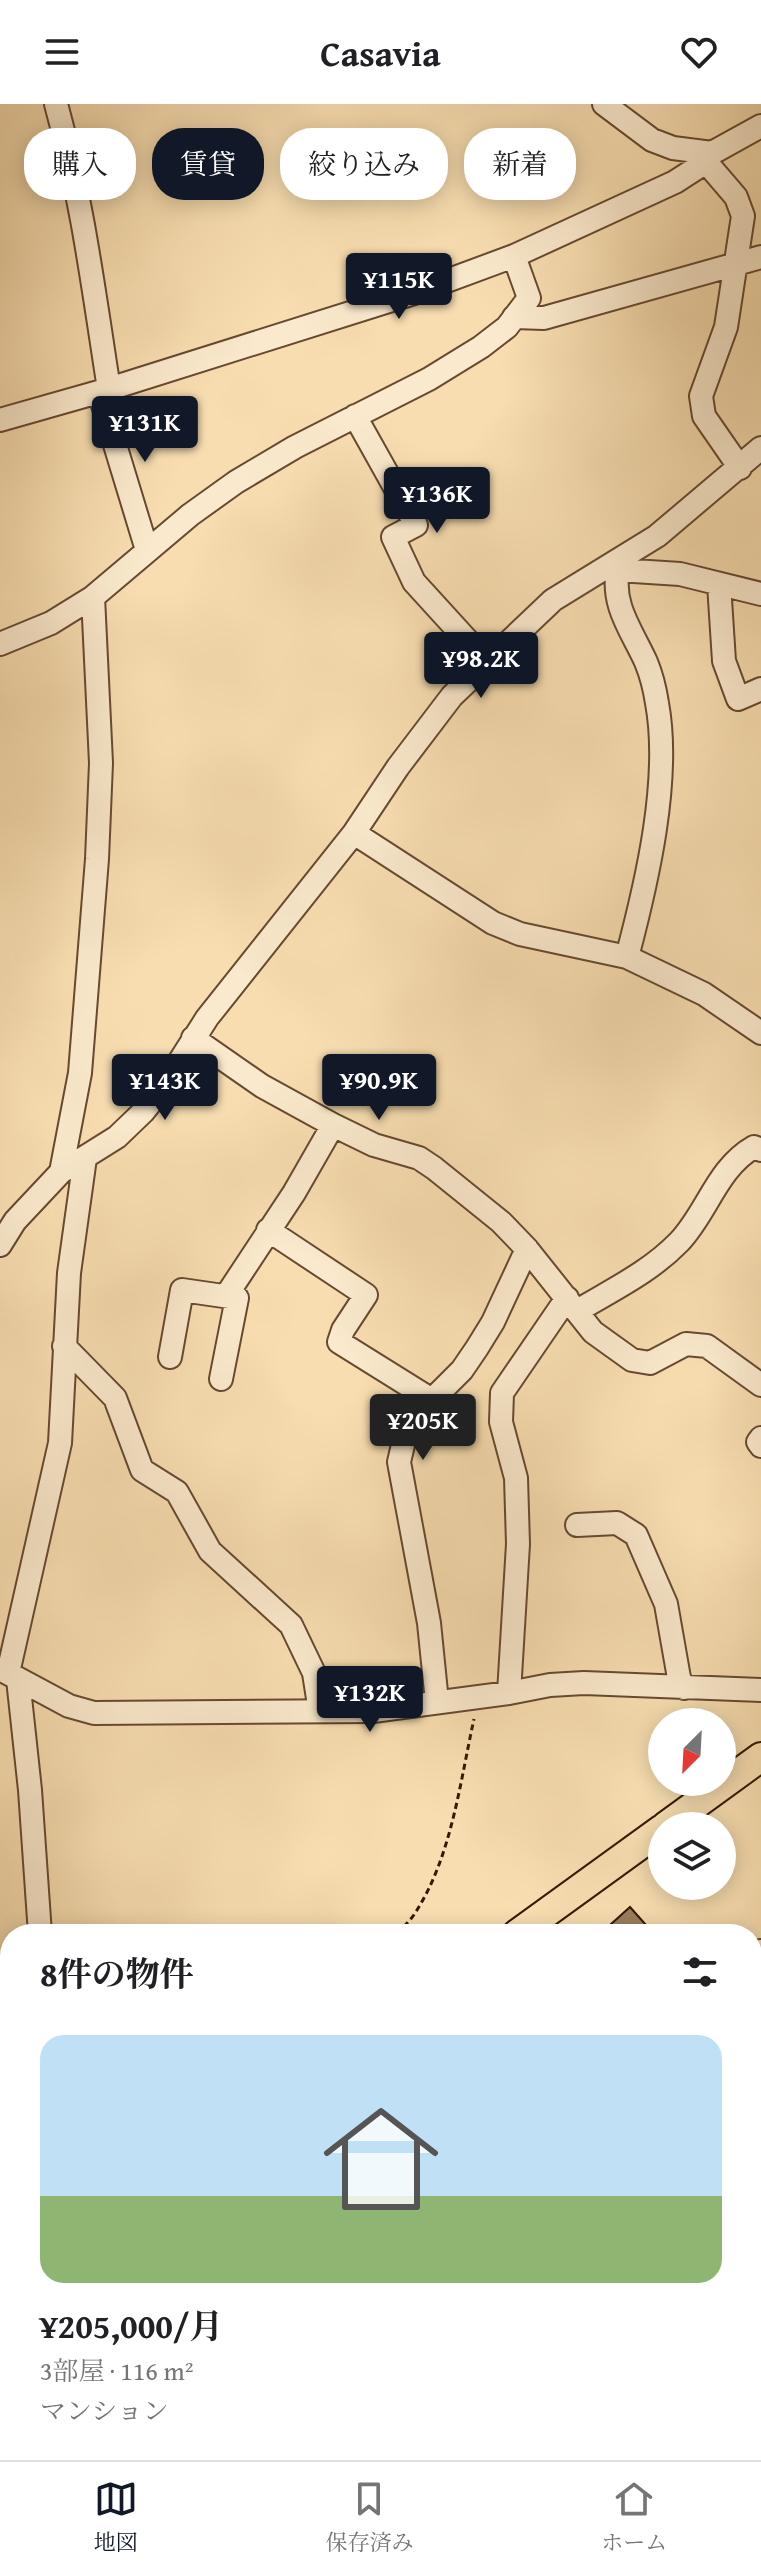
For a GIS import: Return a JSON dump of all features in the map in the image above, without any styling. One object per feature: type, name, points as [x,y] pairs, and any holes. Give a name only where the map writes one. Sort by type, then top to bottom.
[{"type":"main road","points":[[686,1812],[761,1757]]},
{"type":"main road","points":[[531,1924],[648,1840]]},
{"type":"street","points":[[56,104],[69,152],[94,281],[104,391],[147,550]]},
{"type":"street","points":[[604,104],[652,140],[709,158],[736,197],[743,216],[726,327],[701,396],[704,416],[740,468]]},
{"type":"street","points":[[0,420],[104,391],[414,293],[514,256],[645,197],[761,126]]},
{"type":"street","points":[[0,644],[51,623],[93,597],[147,550],[236,482],[295,447],[418,385],[481,347],[507,327],[529,298],[514,256]]},
{"type":"street","points":[[514,317],[544,318],[761,257]]},
{"type":"street","points":[[355,416],[416,525],[393,537],[414,582],[486,661]]},
{"type":"street","points":[[627,957],[640,907],[661,781],[661,747],[657,703],[647,665],[618,604],[614,587],[616,567],[761,448]]},
{"type":"street","points":[[0,1245],[15,1221],[61,1172],[117,1137],[143,1112],[164,1086],[193,1038],[354,833],[434,717],[486,661],[553,600],[606,565],[680,574],[761,594]]},
{"type":"street","points":[[719,584],[724,661],[738,699],[761,689]]},
{"type":"street","points":[[61,1172],[82,1051],[97,859],[101,763],[93,597]]},
{"type":"street","points":[[354,833],[493,923],[520,934],[627,957],[704,994],[761,1033]]},
{"type":"street","points":[[193,1038],[262,1086],[333,1125],[374,1145],[419,1158],[434,1168],[501,1222],[527,1249],[593,1332],[632,1360],[650,1363],[686,1344],[707,1346],[761,1385]]},
{"type":"street","points":[[226,1296],[294,1193],[333,1125]]},
{"type":"street","points":[[509,1693],[518,1531],[516,1478],[501,1422],[502,1393],[572,1305],[640,1275],[680,1241],[713,1189],[746,1151],[754,1147],[761,1150]]},
{"type":"street","points":[[39,1924],[30,1790],[9,1674],[60,1443],[69,1273],[85,1158]]},
{"type":"street","points":[[268,1230],[366,1295],[343,1330],[339,1342],[432,1400]]},
{"type":"street","points":[[437,1702],[429,1623],[399,1462],[405,1436],[432,1400],[462,1370],[493,1322],[527,1249]]},
{"type":"street","points":[[170,1357],[182,1290],[237,1298],[221,1379]]},
{"type":"street","points":[[64,1346],[115,1398],[142,1470],[177,1492],[210,1551],[291,1625],[314,1673],[320,1711]]},
{"type":"street","points":[[761,1438],[758,1442],[761,1446]]},
{"type":"street","points":[[577,1525],[617,1523],[636,1535],[666,1604],[679,1678],[684,1688]]},
{"type":"street","points":[[9,1674],[69,1706],[94,1713],[373,1711],[550,1685],[584,1683],[761,1690]]},
{"type":"path","points":[[406,1924],[416,1913],[433,1880],[444,1848],[480,1696]]},
{"type":"building","points":[[630,1907],[645,1924],[611,1924]]}]
